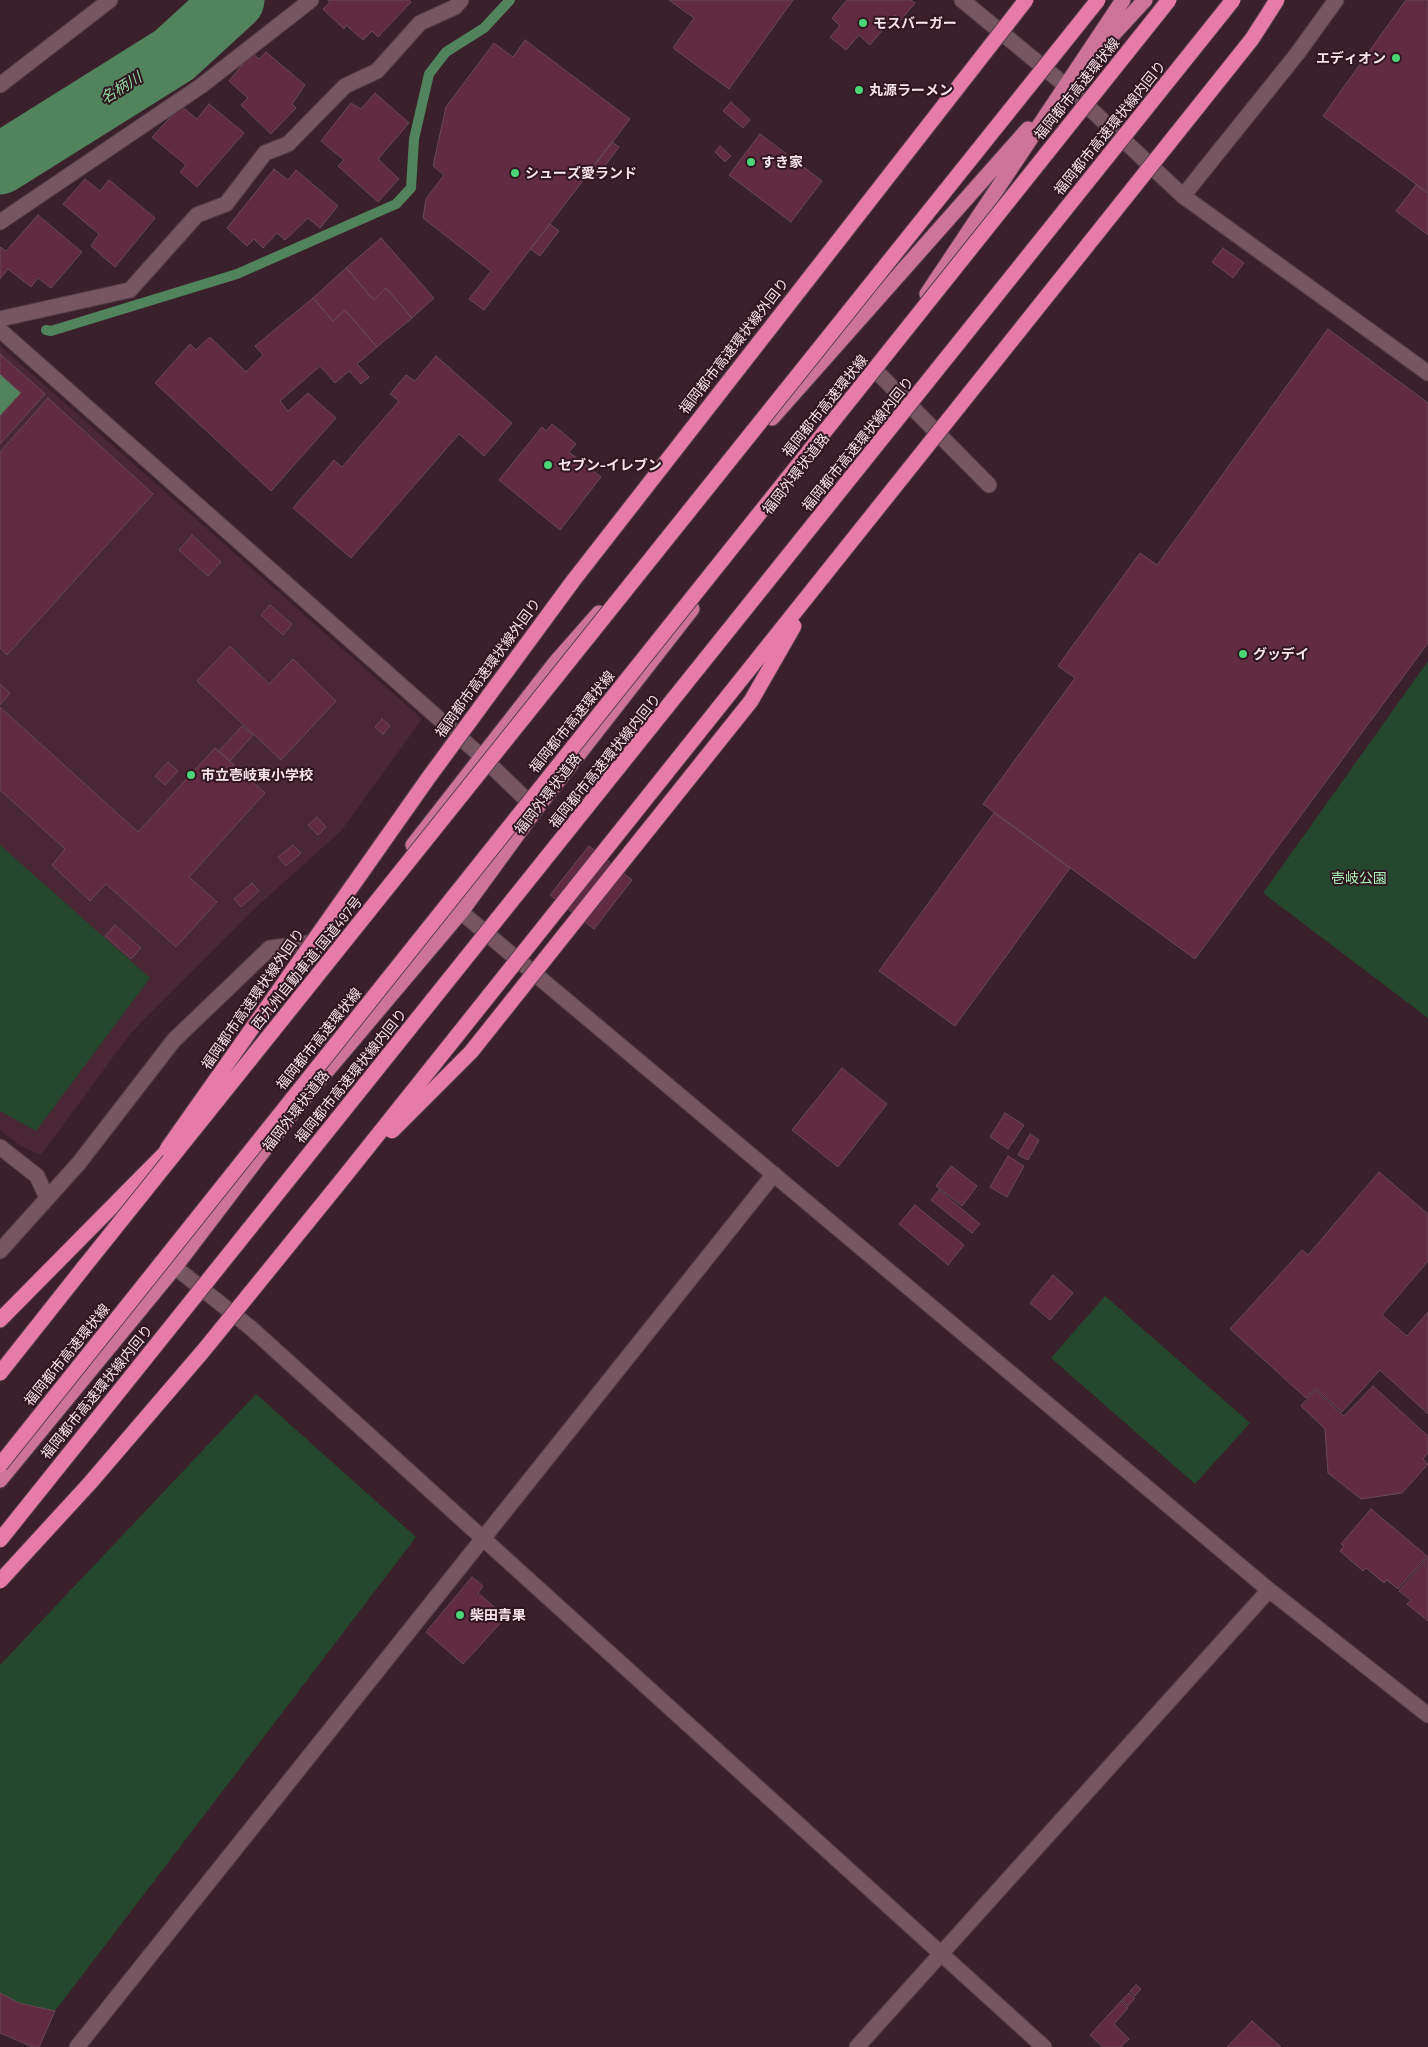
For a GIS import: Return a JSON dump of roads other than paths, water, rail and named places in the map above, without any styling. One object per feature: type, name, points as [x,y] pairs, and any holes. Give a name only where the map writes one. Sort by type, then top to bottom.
[{"type":"highway","name":"福岡都市高速環状線外回り","points":[[0,1371],[84,1267],[429,777],[567,589],[1026,0]]},
{"type":"highway","name":"西九州自動車道;国道497号","points":[[84,1267],[1098,0]]},
{"type":"highway","name":"福岡外環状道路","points":[[0,1480],[175,1267],[299,1104],[461,912],[536,809],[876,370],[1123,0]]},
{"type":"highway","name":"福岡外環状道路","points":[[0,1371],[213,1105],[481,756],[562,655],[1066,86],[1145,0]]},
{"type":"highway","name":"福岡都市高速環状線","points":[[0,1465],[1169,0]]},
{"type":"highway","name":"福岡都市高速環状線内回り","points":[[0,1540],[1233,0]]},
{"type":"highway","points":[[0,1581],[90,1484],[192,1364],[341,1181],[1252,39],[1277,0]]},
{"type":"highway","points":[[341,1181],[471,1052],[590,903],[751,701],[818,583]]},
{"type":"highway","points":[[0,1320],[213,1105]]},
{"type":"street","points":[[0,86],[110,0]]},
{"type":"street","points":[[0,222],[201,86],[311,0]]},
{"type":"street","points":[[0,319],[130,290],[197,215],[226,204],[265,153],[288,144],[345,86],[377,71],[420,23],[456,6],[461,0]]},
{"type":"street","points":[[962,0],[1066,86],[1183,196],[1428,373]]},
{"type":"street","points":[[1183,196],[1297,54],[1336,0]]},
{"type":"street","points":[[0,330],[481,756],[536,809]]},
{"type":"street","points":[[876,370],[990,485]]},
{"type":"street","points":[[461,912],[1269,1590],[1428,1715]]},
{"type":"street","points":[[0,1251],[78,1163],[174,1040],[270,948],[341,940]]},
{"type":"street","points":[[0,1146],[37,1176],[47,1198]]},
{"type":"street","points":[[77,2047],[774,1174]]},
{"type":"street","points":[[175,1267],[252,1329],[1044,2047]]},
{"type":"street","points":[[857,2047],[1269,1590]]},
{"type":"waterway","name":"名柄川","points":[[0,164],[174,55],[234,0]]},
{"type":"waterway","points":[[46,330],[51,331],[237,274],[396,204],[411,188],[414,139],[429,74],[446,52],[484,28],[510,0]]},
{"type":"place","name":"モスバーガー","points":[[863,23]]},
{"type":"place","name":"エディオン","points":[[1396,58]]},
{"type":"place","name":"丸源ラーメン","points":[[859,90]]},
{"type":"place","name":"すき家","points":[[751,162]]},
{"type":"place","name":"シューズ愛ランド","points":[[515,173]]},
{"type":"place","name":"セブン-イレブン","points":[[548,465]]},
{"type":"place","name":"グッデイ","points":[[1243,654]]},
{"type":"place","name":"市立壱岐東小学校","points":[[191,775]]},
{"type":"place","name":"柴田青果","points":[[460,1615]]},
{"type":"park label","name":"壱岐公園","points":[[1359,878]]}]
